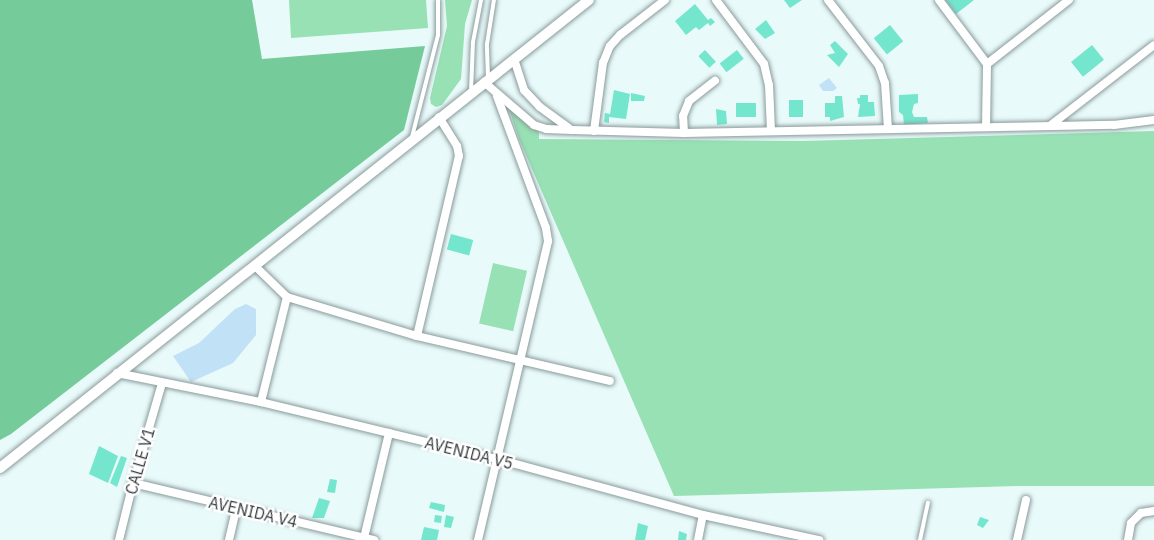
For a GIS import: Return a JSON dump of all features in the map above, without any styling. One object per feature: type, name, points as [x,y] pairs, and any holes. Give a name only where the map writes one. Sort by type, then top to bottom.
[{"type":"street","points":[[0,468],[412,138],[589,0]]},
{"type":"street","points":[[594,131],[603,63],[610,46],[620,35],[665,0]]},
{"type":"street","points":[[716,0],[764,64],[770,85],[771,131]]},
{"type":"street","points":[[828,0],[879,66],[885,83],[888,129]]},
{"type":"street","points":[[939,0],[987,64],[986,127]]},
{"type":"street","points":[[987,64],[1069,0]]},
{"type":"street","points":[[1051,126],[1154,45]]},
{"type":"street","points":[[514,59],[524,90],[540,107],[572,130]]},
{"type":"street","points":[[486,81],[497,94],[534,125],[546,129],[684,133],[1114,125],[1154,120]]},
{"type":"street","points":[[684,133],[683,116],[689,101],[715,81]]},
{"type":"street","points":[[478,540],[548,241],[546,228],[497,94]]},
{"type":"street","points":[[417,336],[459,156],[457,146],[439,117]]},
{"type":"street","points":[[254,265],[287,297],[417,336],[610,381]]},
{"type":"street","points":[[261,402],[287,297]]},
{"type":"street","name":"AVENIDA V5","points":[[117,373],[261,402],[497,459],[704,515],[819,540]]},
{"type":"street","name":"CALLE V1","points":[[119,540],[132,483],[162,383]]},
{"type":"street","points":[[364,538],[389,433]]},
{"type":"street","name":"AVENIDA V4","points":[[132,483],[374,540]]},
{"type":"street","points":[[1017,540],[1026,500]]},
{"type":"street","points":[[229,540],[236,509]]},
{"type":"street","points":[[1128,540],[1131,523],[1141,513],[1154,511]]},
{"type":"street","points":[[698,540],[704,515]]},
{"type":"lane","points":[[412,138],[438,35],[438,0]]},
{"type":"lane","points":[[471,93],[473,42],[481,0]]},
{"type":"lane","points":[[486,81],[487,44],[494,0]]},
{"type":"lane","points":[[920,540],[928,503]]},
{"type":"green space","points":[[0,0],[252,0],[262,59],[425,46],[404,130],[11,434],[0,440]]},
{"type":"green space","points":[[289,0],[426,0],[428,28],[291,38]]},
{"type":"green space","points":[[445,0],[472,0],[465,24],[461,79],[442,105],[436,107],[431,104],[430,98],[447,26]]},
{"type":"green space","points":[[509,109],[539,132],[539,139],[804,141],[1154,131],[1154,486],[1017,486],[674,496],[519,139]]},
{"type":"green space","points":[[493,263],[527,271],[513,331],[479,323]]},
{"type":"water","points":[[829,78],[837,88],[833,91],[823,91],[819,85]]},
{"type":"water","points":[[246,304],[256,309],[256,335],[233,363],[191,382],[173,356],[199,343],[235,309]]},
{"type":"building","points":[[784,0],[802,0],[790,8]]},
{"type":"building","points":[[945,0],[974,0],[956,14]]},
{"type":"building","points":[[695,4],[708,20],[711,18],[715,22],[710,26],[708,23],[699,30],[696,27],[686,35],[675,21]]},
{"type":"building","points":[[766,20],[775,33],[765,39],[755,29]]},
{"type":"building","points":[[890,25],[903,41],[887,55],[874,38]]},
{"type":"building","points":[[835,41],[848,54],[839,67],[827,55],[835,53],[830,45]]},
{"type":"building","points":[[1092,45],[1104,60],[1083,77],[1071,62]]},
{"type":"building","points":[[705,50],[716,62],[709,68],[698,56]]},
{"type":"building","points":[[737,50],[744,59],[726,72],[720,64]]},
{"type":"building","points":[[614,90],[630,94],[626,119],[609,117],[609,123],[604,122],[605,113],[610,114]]},
{"type":"building","points":[[631,93],[645,96],[644,101],[631,101]]},
{"type":"building","points":[[918,94],[918,103],[914,104],[912,112],[914,117],[927,117],[928,123],[904,125],[903,115],[899,112],[899,95]]},
{"type":"building","points":[[860,95],[868,95],[868,102],[874,102],[875,116],[858,117],[860,104],[857,98],[860,98]]},
{"type":"building","points":[[835,96],[842,96],[844,117],[830,121],[830,117],[825,117],[825,103],[835,103]]},
{"type":"building","points":[[789,100],[803,100],[803,117],[789,117]]},
{"type":"building","points":[[736,103],[756,103],[756,117],[736,117]]},
{"type":"building","points":[[716,109],[726,111],[727,124],[717,125]]},
{"type":"building","points":[[451,234],[473,240],[469,255],[447,249]]},
{"type":"building","points":[[99,446],[118,456],[108,483],[89,474]]},
{"type":"building","points":[[121,456],[127,458],[117,487],[110,483]]},
{"type":"building","points":[[330,479],[337,480],[335,493],[327,492]]},
{"type":"building","points":[[319,498],[330,501],[324,518],[312,518]]},
{"type":"building","points":[[431,502],[445,505],[444,512],[429,508]]},
{"type":"building","points":[[435,515],[442,516],[441,523],[434,522]]},
{"type":"building","points":[[446,515],[454,517],[451,528],[444,527]]},
{"type":"building","points":[[980,517],[989,520],[983,528],[977,525]]},
{"type":"building","points":[[638,523],[648,526],[645,540],[635,540]]},
{"type":"building","points":[[424,527],[439,530],[437,540],[421,540]]},
{"type":"building","points":[[679,531],[687,534],[686,540],[678,540]]}]
